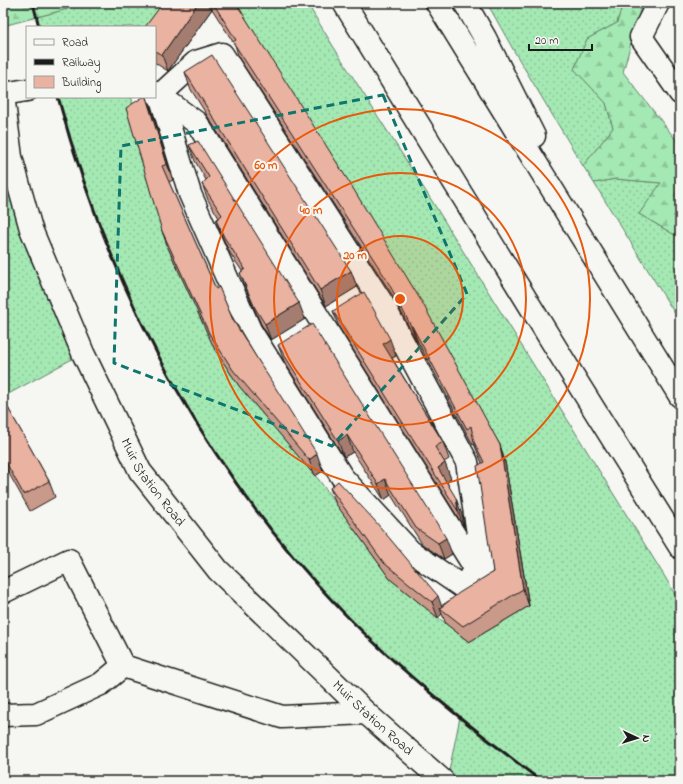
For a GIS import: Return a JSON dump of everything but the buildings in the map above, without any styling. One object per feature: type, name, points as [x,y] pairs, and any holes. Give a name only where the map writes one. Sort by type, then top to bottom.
[{"type":"main road","points":[[344,3],[562,359],[680,546]]},
{"type":"main road","points":[[437,3],[680,396]]},
{"type":"main road","points":[[464,3],[485,38],[593,255]]},
{"type":"main road","points":[[658,3],[641,37],[680,93]]},
{"type":"main road","points":[[222,54],[382,303],[467,462],[483,566],[461,586],[410,551],[342,477],[250,330],[190,194],[158,93],[196,62],[222,54]]},
{"type":"main road","points":[[3,95],[26,90]]},
{"type":"main road","points":[[158,93],[197,123],[477,571]]},
{"type":"main road","name":"Muir Station Road","points":[[3,95],[10,157],[32,229],[83,353],[140,471],[218,570],[366,713],[444,781]]},
{"type":"main road","points":[[304,334],[374,291]]},
{"type":"main road","points":[[267,356],[285,345]]},
{"type":"main road","points":[[3,592],[69,560],[123,666],[282,717],[366,713]]},
{"type":"main road","points":[[3,716],[36,714],[101,684],[123,666]]},
{"type":"highlighted area","points":[[383,95],[467,294],[332,446],[114,363],[121,146]]},
{"type":"green space","points":[[3,3],[75,3],[67,9],[3,26]]},
{"type":"green space","points":[[75,3],[169,3],[151,26],[40,26],[37,17],[67,9]]},
{"type":"green space","points":[[231,3],[307,3],[432,201],[665,577],[680,603],[680,781],[447,781],[460,717],[400,666],[342,611],[291,555],[246,497],[204,436],[167,372],[134,307],[105,239],[80,169],[58,98],[132,98],[133,126],[215,350],[239,386],[319,480],[390,579],[469,642],[529,606],[505,462]]},
{"type":"green space","points":[[487,3],[623,3],[617,23],[587,39],[575,68],[606,103],[613,128],[583,166],[514,51]]},
{"type":"green space","points":[[623,3],[642,3],[623,72],[680,145],[680,238],[639,214],[661,183],[615,179],[594,183],[583,166],[613,128],[606,103],[574,69],[587,39],[617,23]]},
{"type":"green space","points":[[3,161],[83,353],[3,397]]},
{"type":"green space","points":[[615,179],[662,183],[639,214],[680,238],[680,322],[594,183]]},
{"type":"railway","points":[[33,3],[39,26]]},
{"type":"railway","points":[[58,98],[80,169],[105,239],[134,307],[167,372],[204,436],[246,497],[291,555],[365,634],[438,700],[541,781]]}]
